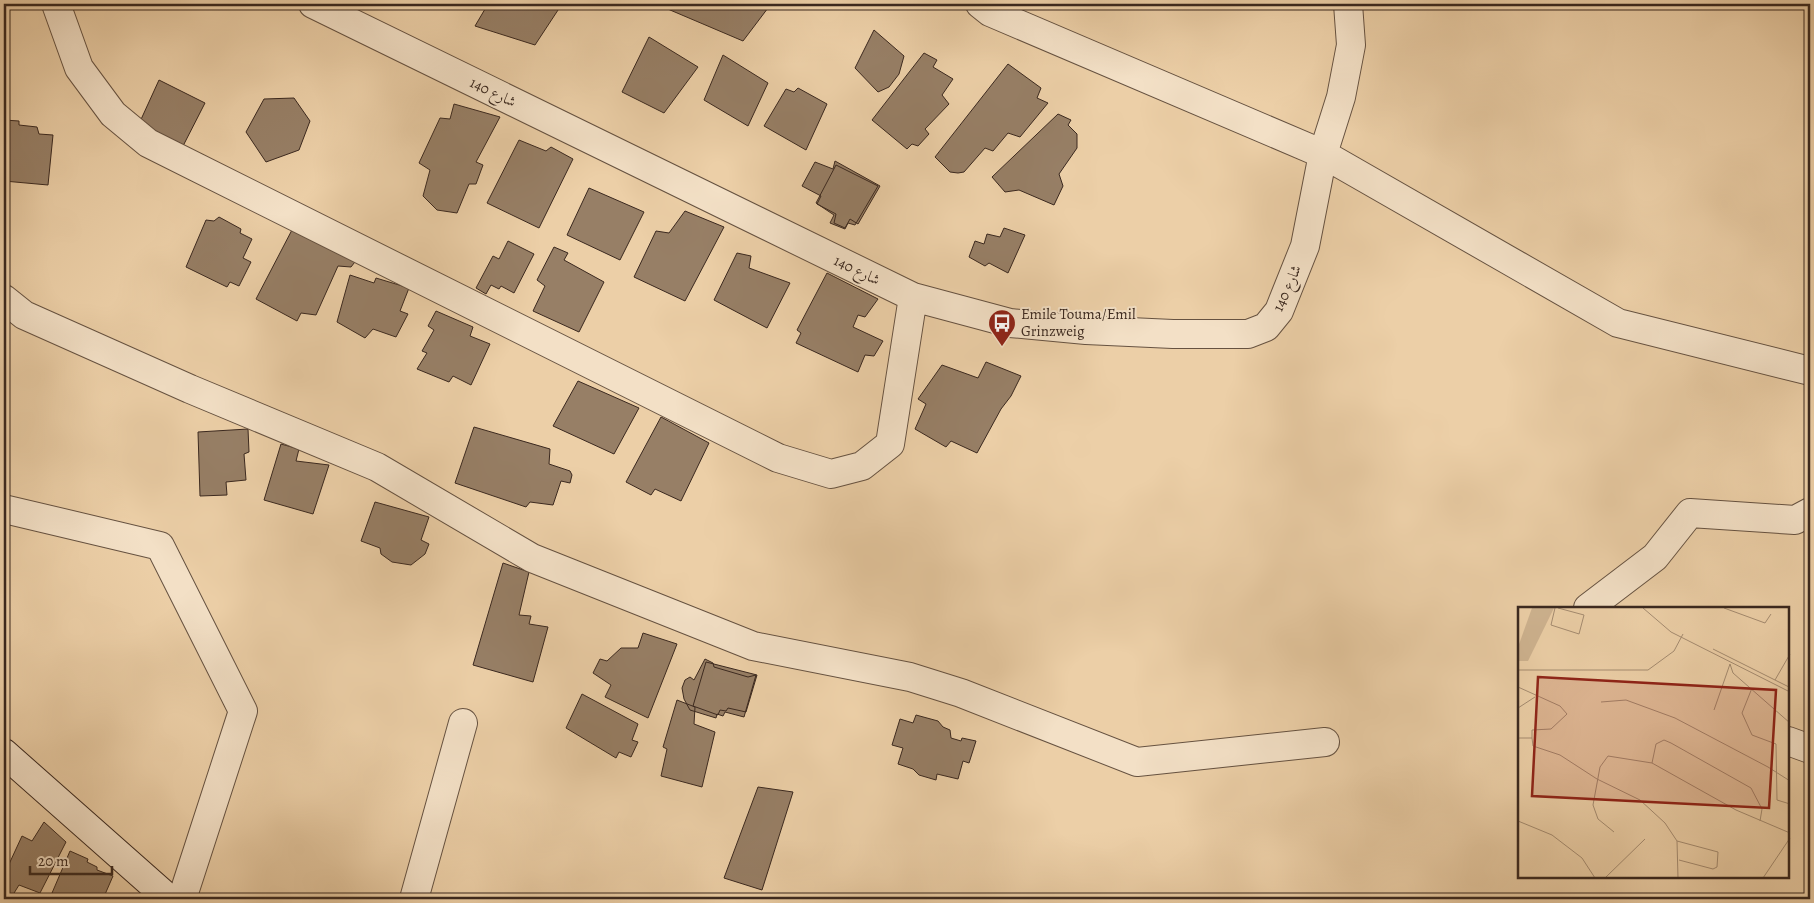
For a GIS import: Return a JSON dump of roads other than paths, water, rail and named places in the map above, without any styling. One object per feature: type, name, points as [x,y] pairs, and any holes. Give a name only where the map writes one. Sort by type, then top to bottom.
[{"type":"street","points":[[56,4],[79,68],[113,114],[148,143],[778,458],[831,474],[862,466],[890,444],[913,297]]},
{"type":"street","name":"شارع 140","points":[[313,4],[913,297],[1010,323],[1086,330],[1173,334],[1248,334],[1266,327],[1279,311],[1305,246],[1324,154],[1342,97],[1351,45],[1348,4]]},
{"type":"street","points":[[980,4],[990,12],[1324,154],[1618,323],[1810,371]]},
{"type":"street","points":[[4,299],[24,315],[190,389],[377,466],[532,558],[753,646],[918,680],[961,693],[1137,762],[1325,742]]},
{"type":"street","points":[[4,509],[160,546],[243,711],[182,899]]},
{"type":"street","points":[[1589,607],[1655,557],[1690,513],[1794,520],[1810,512]]},
{"type":"street","points":[[414,899],[463,723]]},
{"type":"street","points":[[1789,741],[1810,749]]},
{"type":"street","points":[[4,753],[169,899]]},
{"type":"place","name":"Emile Touma/Emil Grinzweig","points":[[1002,347]]}]
